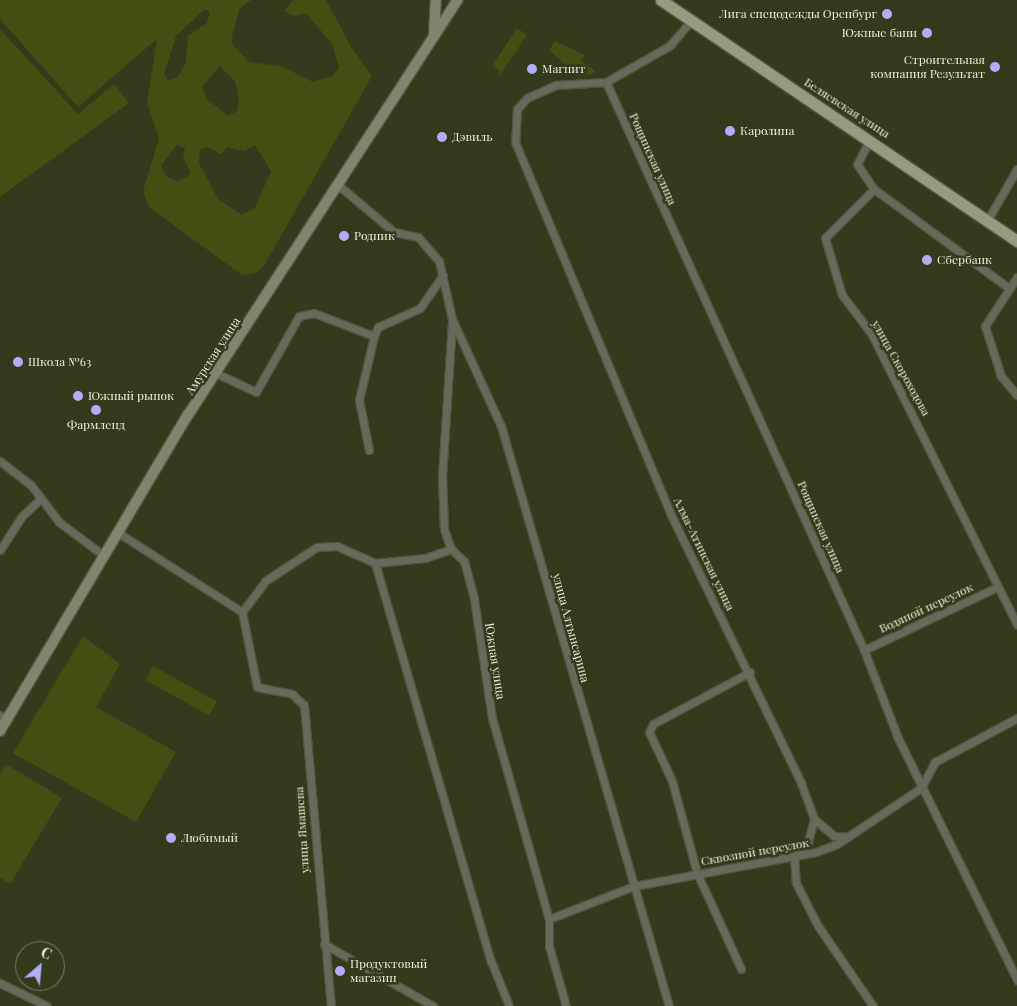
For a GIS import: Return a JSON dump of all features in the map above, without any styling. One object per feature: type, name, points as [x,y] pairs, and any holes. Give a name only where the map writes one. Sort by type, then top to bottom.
[{"type":"main road","name":"Беляевская улица","points":[[661,0],[870,139],[1017,241]]},
{"type":"street","points":[[434,37],[436,0]]},
{"type":"street","name":"Амурская улица","points":[[0,732],[4,717],[116,532],[337,184],[457,0]]},
{"type":"street","points":[[606,82],[668,46],[691,21]]},
{"type":"street","name":"Алма-Атинская улица","points":[[606,82],[556,85],[527,98],[517,109],[515,142],[671,515],[750,672],[814,819]]},
{"type":"street","name":"Рощинская улица","points":[[606,82],[864,650],[921,788],[1017,980]]},
{"type":"street","points":[[870,139],[857,164],[874,189],[1008,288]]},
{"type":"street","points":[[987,221],[1017,169]]},
{"type":"street","name":"улица Алтынсарина","points":[[337,184],[394,232],[418,237],[439,261],[452,319],[501,426],[670,1006]]},
{"type":"street","name":"улица Скороходова","points":[[874,189],[825,238],[842,295],[871,333],[952,487],[997,587],[1017,624]]},
{"type":"street","points":[[369,450],[359,400],[374,336],[378,327],[420,308],[443,275]]},
{"type":"street","points":[[1017,277],[1008,288],[985,326],[1001,376],[1017,395]]},
{"type":"street","points":[[216,373],[256,392],[299,316],[314,313],[374,336]]},
{"type":"street","name":"Южная улица","points":[[452,319],[442,475],[444,529],[451,549],[464,561],[474,598],[492,718],[549,919],[549,946],[566,1006]]},
{"type":"street","points":[[0,462],[31,484],[40,499],[78,539],[103,555]]},
{"type":"street","points":[[0,550],[30,506],[40,499]]},
{"type":"street","points":[[116,532],[242,612],[265,581],[297,556],[317,547],[337,546],[375,563],[425,558],[451,549]]},
{"type":"street","points":[[375,563],[491,961],[509,1006]]},
{"type":"street","name":"Водяной переулок","points":[[864,650],[997,587]]},
{"type":"street","name":"улица Ямашева","points":[[242,612],[257,687],[292,694],[304,705],[331,1006]]},
{"type":"street","points":[[741,969],[697,873],[672,781],[649,732],[653,724],[750,672]]},
{"type":"street","name":"Сквозной переулок","points":[[549,919],[634,886],[816,852],[853,836],[921,788],[935,762],[1017,718]]},
{"type":"street","points":[[853,836],[834,836],[814,819],[808,842],[794,856],[796,883],[814,917],[873,1006]]},
{"type":"street","points":[[324,944],[434,1006]]},
{"type":"street","points":[[0,983],[47,1006]]},
{"type":"green space","points":[[0,0],[251,0],[240,8],[231,40],[234,46],[249,62],[281,66],[313,82],[333,76],[339,67],[332,44],[306,13],[293,16],[284,11],[293,0],[326,0],[351,47],[372,76],[264,266],[254,274],[242,275],[149,207],[143,191],[159,139],[147,103],[157,39],[78,107],[0,19]],"holes":[[[205,9],[210,12],[207,23],[188,36],[186,62],[178,77],[168,80],[164,74],[176,36]],[[220,66],[235,81],[239,101],[237,111],[228,116],[207,99],[202,87]],[[177,145],[185,148],[183,157],[191,174],[177,182],[166,176],[161,165]],[[255,145],[271,171],[255,208],[242,215],[218,199],[199,163],[200,150],[208,147],[221,154],[227,147],[244,151]]]},
{"type":"green space","points":[[517,28],[527,35],[498,78],[499,70],[492,66]]},
{"type":"green space","points":[[0,29],[78,114],[114,84],[129,103],[0,197]]},
{"type":"green space","points":[[555,41],[585,55],[581,61],[596,71],[590,75],[567,66],[549,50]]},
{"type":"green space","points":[[83,636],[120,664],[96,707],[176,752],[136,822],[13,753]]},
{"type":"green space","points":[[153,666],[217,701],[209,715],[145,680]]},
{"type":"green space","points":[[6,764],[62,798],[10,884],[0,878],[0,775]]},
{"type":"place","name":"Лига спецодежды Оренбург","points":[[887,14]]},
{"type":"place","name":"Южные бани","points":[[927,33]]},
{"type":"place","name":"Строительная компания Результат","points":[[995,67]]},
{"type":"place","name":"Магнит","points":[[532,69]]},
{"type":"place","name":"Каролина","points":[[730,131]]},
{"type":"place","name":"Дэвиль","points":[[442,137]]},
{"type":"place","name":"Родник","points":[[344,236]]},
{"type":"place","name":"Сбербанк","points":[[927,260]]},
{"type":"place","name":"Школа №63","points":[[18,362]]},
{"type":"place","name":"Южный рынок","points":[[78,396]]},
{"type":"place","name":"Фармленд","points":[[96,410]]},
{"type":"place","name":"Любимый","points":[[171,838]]},
{"type":"place","name":"Продуктовый магазин","points":[[340,971]]}]
